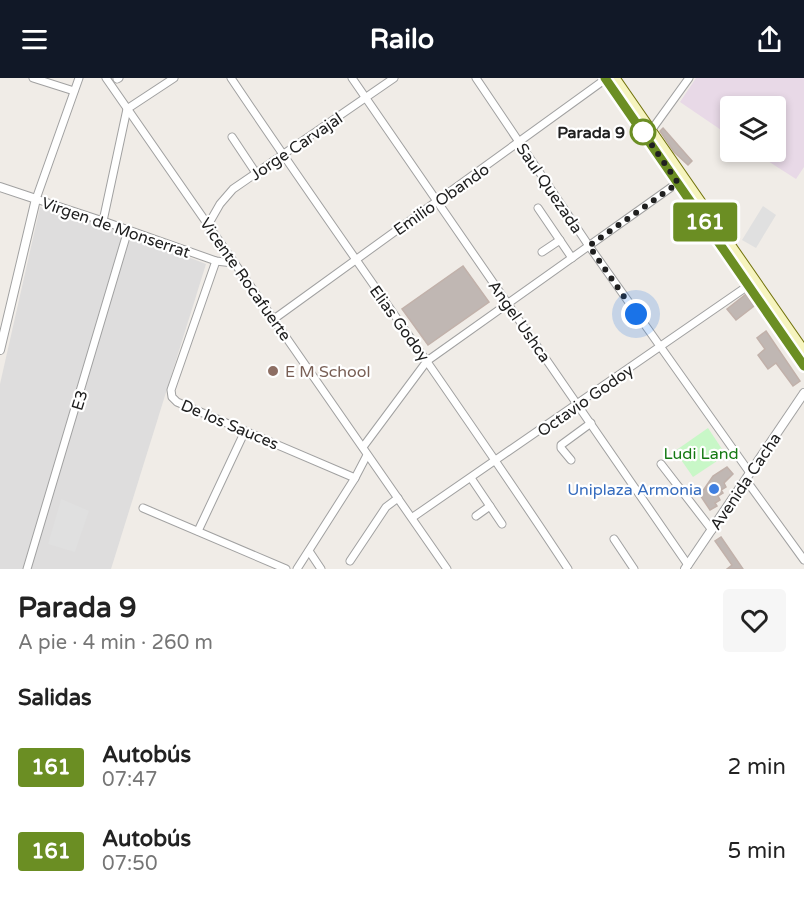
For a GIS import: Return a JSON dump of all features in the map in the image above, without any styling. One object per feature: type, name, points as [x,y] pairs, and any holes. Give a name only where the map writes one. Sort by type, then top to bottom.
[{"type":"main road","points":[[606,78],[649,134]]},
{"type":"main road","points":[[615,78],[681,181],[752,283],[804,351]]},
{"type":"main road","points":[[752,283],[804,366]]},
{"type":"street","points":[[33,78],[74,91]]},
{"type":"street","points":[[0,350],[36,200],[79,78]]},
{"type":"street","name":"Vicente Rocafuerte","points":[[106,78],[447,569]]},
{"type":"street","points":[[103,221],[127,109],[174,78]]},
{"type":"street","name":"Elias Godoy","points":[[231,78],[497,461],[568,569]]},
{"type":"street","name":"Angel Ushca","points":[[352,78],[591,423],[687,567]]},
{"type":"street","name":"Jorge Carvajal","points":[[208,225],[226,195],[394,78]]},
{"type":"street","name":"Saul Quezada","points":[[476,78],[804,560]]},
{"type":"street","name":"Emilio Obando","points":[[274,319],[606,78]]},
{"type":"street","points":[[649,134],[689,78]]},
{"type":"street","points":[[232,137],[256,173]]},
{"type":"street","points":[[363,447],[428,361],[681,181]]},
{"type":"street","name":"Virgen de Monserrat","points":[[0,187],[216,261],[233,263]]},
{"type":"street","points":[[538,208],[573,258]]},
{"type":"street","name":"E3","points":[[27,569],[128,230]]},
{"type":"street","points":[[542,252],[560,240]]},
{"type":"street","name":"De los Sauces","points":[[216,261],[171,393],[177,402],[355,478]]},
{"type":"street","name":"Octavio Godoy","points":[[413,517],[752,283]]},
{"type":"street","name":"Avenida Cacha","points":[[687,567],[804,393]]},
{"type":"street","points":[[571,460],[561,445],[591,423]]},
{"type":"street","points":[[198,531],[245,431]]},
{"type":"street","points":[[297,569],[355,478],[367,455]]},
{"type":"street","points":[[661,464],[712,530]]},
{"type":"street","points":[[471,478],[502,524]]},
{"type":"street","points":[[350,561],[386,507],[398,498]]},
{"type":"street","points":[[476,516],[490,506]]},
{"type":"street","points":[[143,508],[286,569]]},
{"type":"street","points":[[614,539],[634,569]]},
{"type":"street","points":[[309,551],[321,569]]},
{"type":"shaded area","points":[[696,78],[804,78],[804,167],[796,179],[770,162],[786,162],[786,96],[720,96],[720,129],[680,102]]},
{"type":"shaded area","points":[[763,206],[776,215],[756,248],[742,240]]},
{"type":"shaded area","points":[[40,207],[102,224],[206,264],[111,569],[0,569],[0,384]]},
{"type":"shaded area","points":[[61,499],[89,511],[75,552],[48,544]]},
{"type":"green space","name":"Ludi Land","points":[[708,428],[726,455],[693,477],[675,451]]},
{"type":"building","points":[[663,128],[692,161],[688,165],[674,152],[660,131]]},
{"type":"building","points":[[463,266],[489,302],[428,345],[402,309]]},
{"type":"building","points":[[746,294],[754,306],[736,320],[727,309]]},
{"type":"building","points":[[766,331],[800,381],[793,386],[776,363],[768,369],[758,355],[765,349],[757,338]]},
{"type":"building","name":"Uniplaza Armonia","points":[[727,467],[733,474],[724,483],[726,487],[718,496],[720,500],[715,503],[717,506],[710,510],[700,495],[713,476]]},
{"type":"building","points":[[721,537],[743,569],[727,569],[732,565],[715,541]]},
{"type":"bus line","name":"161","points":[[605,78],[804,366]]},
{"type":"place","name":"Parada 9","points":[[643,132]]},
{"type":"place","name":"E M School","points":[[273,371]]},
{"type":"place","name":"Uniplaza Armonia","points":[[714,489]]},
{"type":"route","points":[[636,314],[589,246],[678,183],[643,132]]}]
